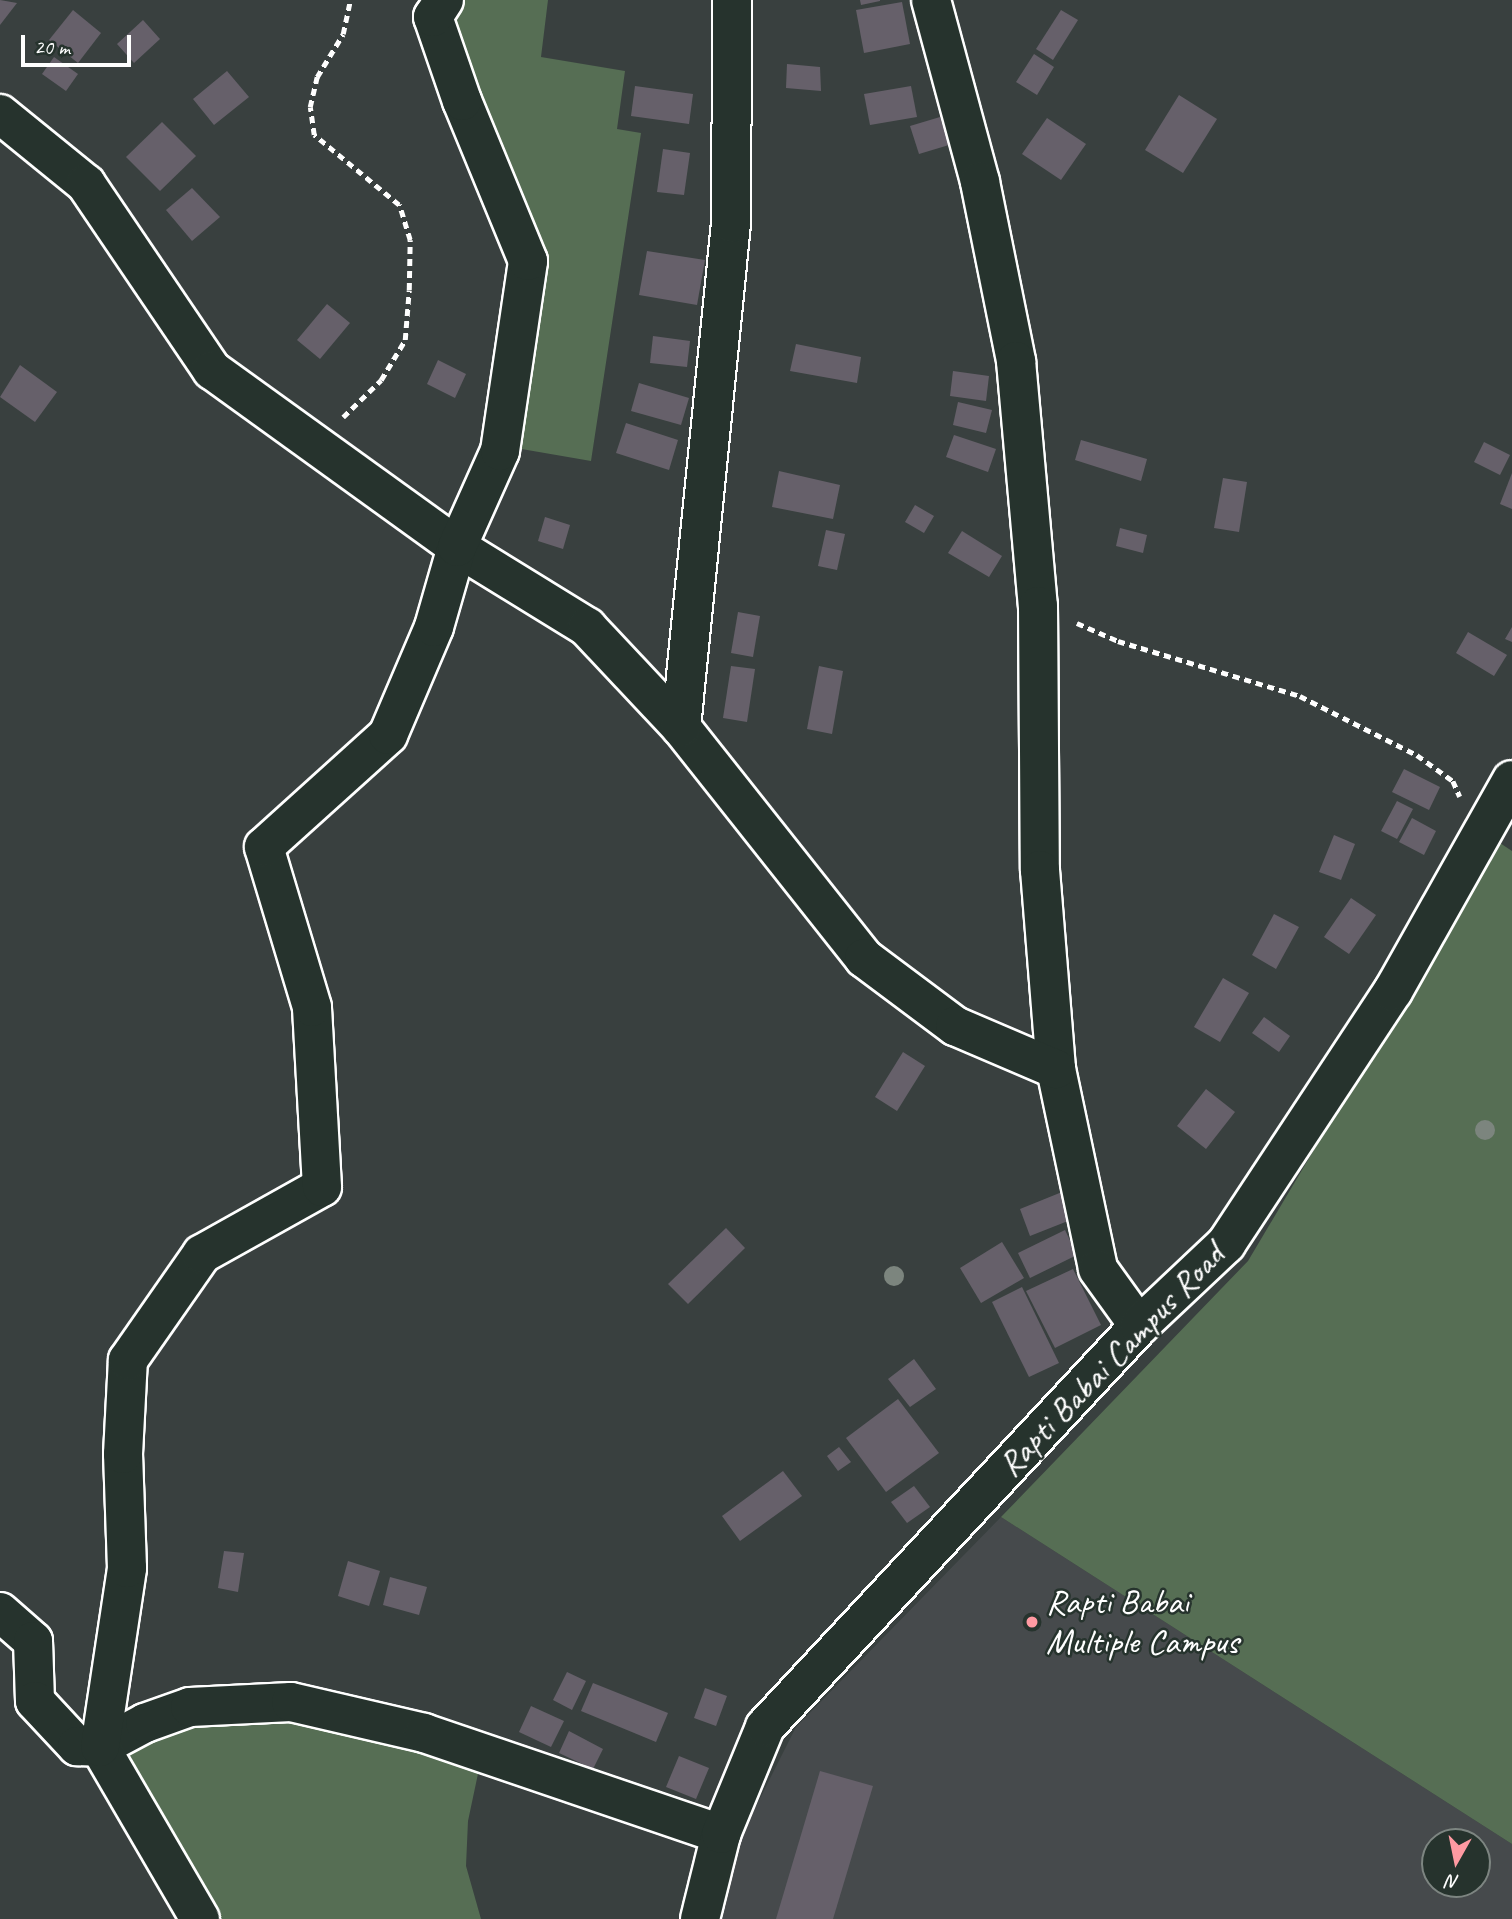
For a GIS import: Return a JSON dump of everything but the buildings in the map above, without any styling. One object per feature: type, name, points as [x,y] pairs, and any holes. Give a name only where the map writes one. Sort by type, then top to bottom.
[{"type":"street","points":[[200,1919],[100,1747],[127,1568],[123,1454],[128,1360],[202,1254],[322,1187],[312,1007],[264,847],[388,735],[434,627],[457,547],[500,451],[527,261],[462,101],[433,17],[444,0]]},
{"type":"street","points":[[681,727],[731,223],[732,0]]},
{"type":"street","points":[[931,0],[980,182],[1016,361],[1038,606],[1041,870],[1056,1069],[1098,1269],[1139,1326]]},
{"type":"street","points":[[0,114],[86,184],[212,370],[457,547],[587,627],[681,727],[864,958],[955,1026],[1056,1069]]},
{"type":"street","name":"Rapti Babai Campus Road","points":[[700,1919],[721,1834],[765,1727],[1139,1326],[1226,1244],[1393,990],[1480,843],[1512,780]]},
{"type":"street","points":[[0,1612],[33,1641],[35,1701],[77,1746],[100,1747],[145,1723],[190,1707],[291,1702],[424,1733],[721,1834]]},
{"type":"path","points":[[314,443],[381,380],[405,340],[410,240],[398,205],[314,135],[310,107],[317,77],[343,34],[350,0]]},
{"type":"path","points":[[1038,606],[1118,641],[1300,696],[1418,755],[1453,781],[1480,843]]},
{"type":"shaded area","name":"Rapti Babai Multiple Campus","points":[[1001,1517],[1487,1828],[1421,1828],[1421,1898],[1491,1898],[1491,1831],[1512,1844],[1512,1919],[719,1919],[736,1846],[796,1727]]},
{"type":"green space","points":[[461,0],[548,0],[541,57],[625,71],[617,129],[641,133],[591,461],[510,447],[536,260],[447,20]]},
{"type":"green space","points":[[1497,841],[1512,851],[1512,1844],[1491,1828],[1487,1828],[1001,1517],[1248,1261]]},
{"type":"green space","points":[[248,1715],[327,1721],[479,1769],[468,1821],[466,1866],[481,1919],[205,1919],[120,1759],[167,1729]]},
{"type":"place","name":"Rapti Babai Multiple Campus","points":[[1032,1622]]}]
